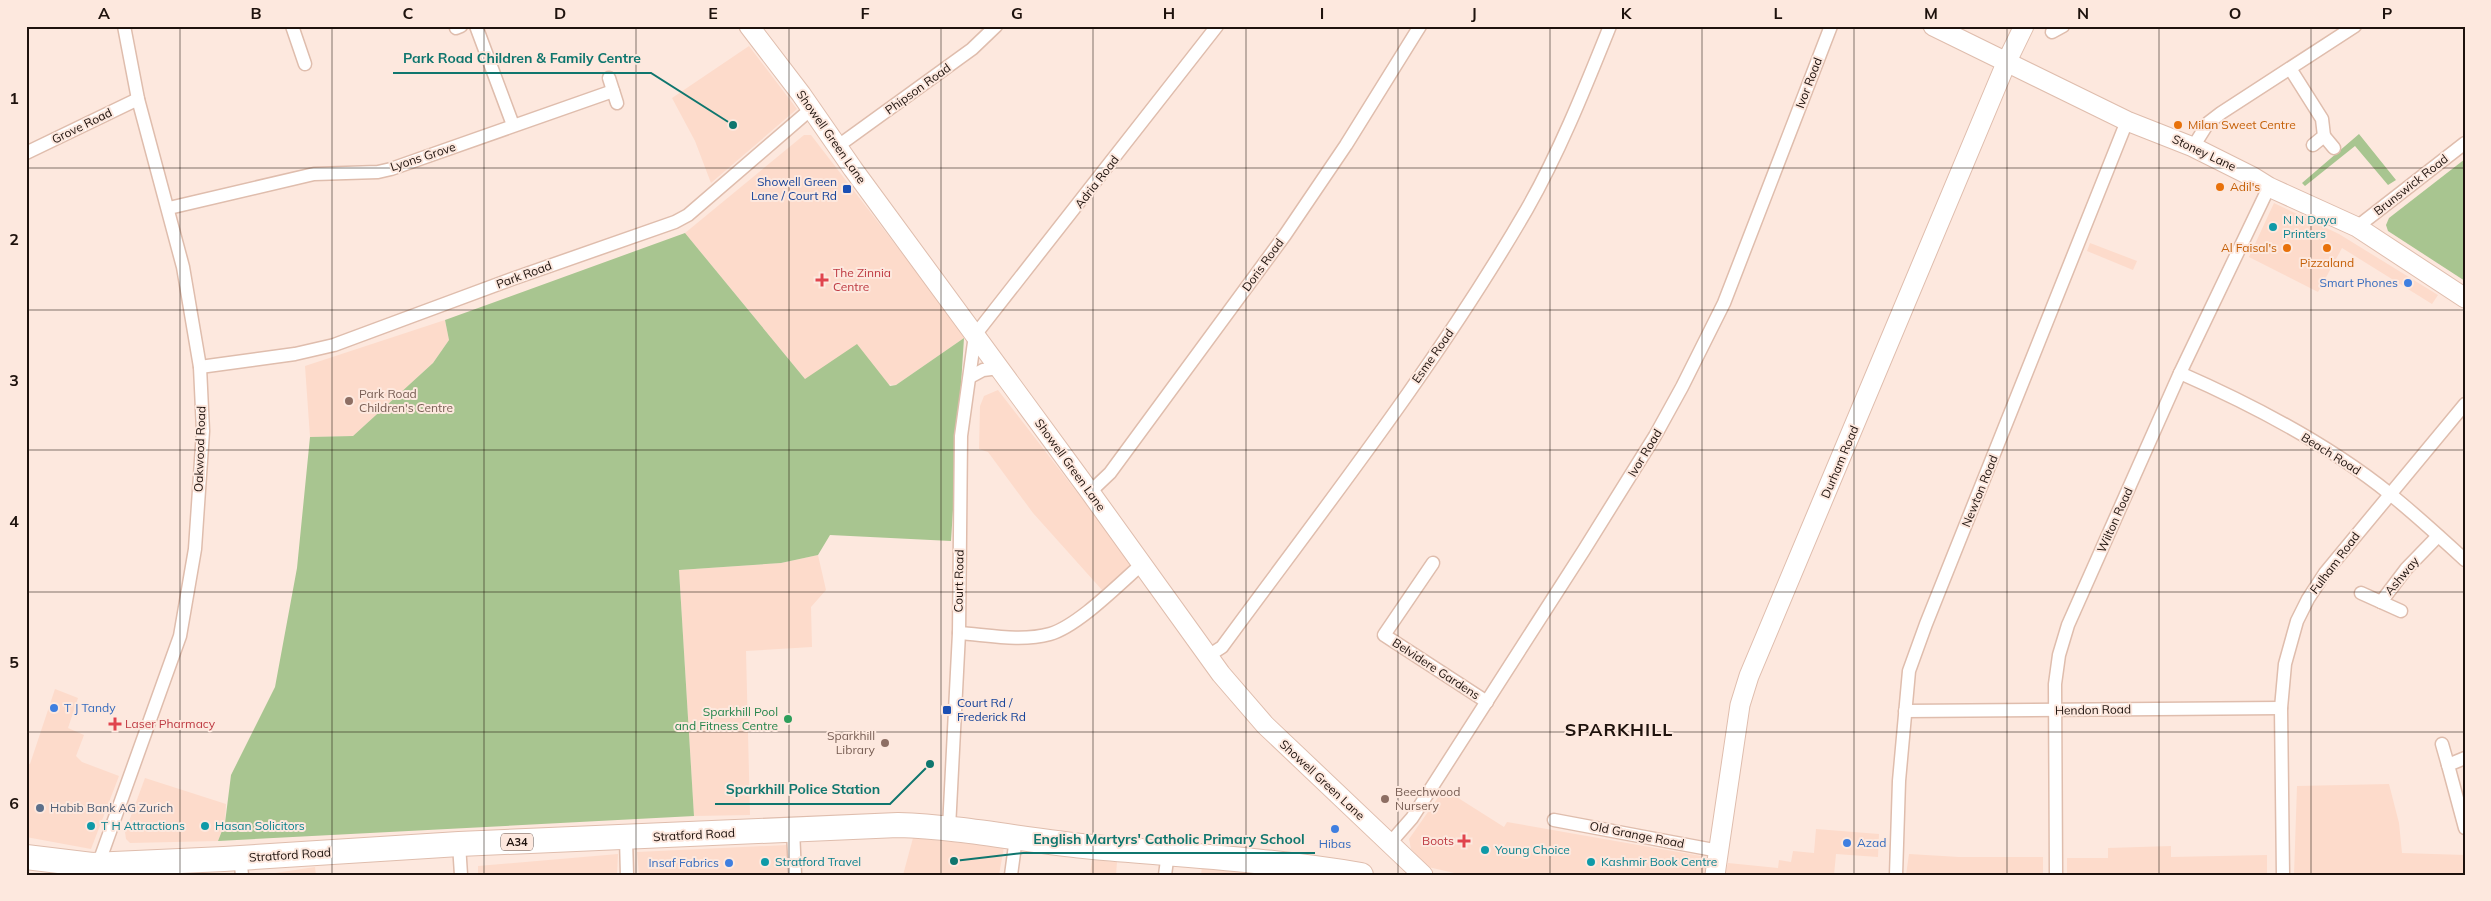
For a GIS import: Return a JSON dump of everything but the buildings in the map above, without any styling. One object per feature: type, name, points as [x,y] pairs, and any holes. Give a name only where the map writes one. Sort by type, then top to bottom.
[{"type":"highway","name":"Stratford Road","points":[[26,857],[72,869],[98,865],[241,866],[459,844],[894,825],[949,828],[1166,864],[1225,857],[1334,873],[1361,875]]},
{"type":"street","name":"Oakwood Road","points":[[98,865],[180,636],[195,540],[202,432],[200,367],[183,267],[169,208],[138,99],[124,26]]},
{"type":"street","points":[[292,26],[305,64]]},
{"type":"street","points":[[476,26],[513,125]]},
{"type":"street","name":"Showell Green Lane","points":[[749,26],[976,335],[1220,674],[1265,725],[1423,875]]},
{"type":"street","name":"Phipson Road","points":[[838,146],[972,49],[996,26]]},
{"type":"street","name":"Adria Road","points":[[976,335],[1217,26]]},
{"type":"street","name":"Doris Road","points":[[1090,492],[1110,473],[1285,235],[1346,145],[1420,26]]},
{"type":"street","name":"Esme Road","points":[[1208,656],[1222,647],[1423,371],[1484,281],[1528,207],[1563,138],[1610,26]]},
{"type":"street","name":"Ivor Road","points":[[1390,843],[1412,818],[1656,436],[1710,335],[1751,236],[1831,26]]},
{"type":"street","name":"Stoney Lane","points":[[1933,26],[2128,121],[2194,148],[2269,187],[2357,227],[2465,298]]},
{"type":"street","name":"Durham Road","points":[[1715,875],[1740,705],[1749,676],[2007,61],[2024,26]]},
{"type":"street","points":[[2194,148],[2208,123],[2355,26]]},
{"type":"street","points":[[2291,70],[2322,119],[2324,136],[2334,148]]},
{"type":"street","name":"Lyons Grove","points":[[169,208],[314,174],[378,172],[391,169],[513,125],[614,97],[609,78]]},
{"type":"street","name":"Grove Road","points":[[26,152],[138,99]]},
{"type":"street","name":"Park Road","points":[[200,367],[295,354],[334,345],[512,278],[675,222],[688,215],[811,109]]},
{"type":"street","name":"Newton Road","points":[[1896,875],[1909,671],[1926,624],[2128,121]]},
{"type":"street","points":[[2313,145],[2324,136]]},
{"type":"street","name":"Brunswick Road","points":[[2357,227],[2465,143]]},
{"type":"street","name":"Wilton Road","points":[[2056,875],[2054,710],[2059,655],[2068,626],[2180,373],[2269,187]]},
{"type":"street","name":"Court Road","points":[[949,828],[959,633],[961,436],[976,335]]},
{"type":"street","points":[[970,378],[983,370],[999,368]]},
{"type":"street","name":"Beach Road","points":[[2180,373],[2253,407],[2325,450],[2390,494],[2465,560]]},
{"type":"street","name":"Fulham Road","points":[[2283,875],[2282,708],[2285,664],[2289,645],[2308,599],[2324,573],[2465,404]]},
{"type":"street","name":"Ashway","points":[[2400,611],[2381,602],[2406,569],[2438,536]]},
{"type":"street","name":"Belvidere Gardens","points":[[1432,563],[1384,635],[1487,702]]},
{"type":"street","points":[[959,633],[1023,637],[1051,634],[1080,617],[1141,565]]},
{"type":"street","points":[[2361,593],[2381,602]]},
{"type":"street","name":"Hendon Road","points":[[1905,711],[2282,708]]},
{"type":"street","points":[[2442,744],[2465,828]]},
{"type":"street","points":[[2448,765],[2465,758]]},
{"type":"street","name":"Old Grange Road","points":[[1554,820],[1719,851]]},
{"type":"street","points":[[794,828],[795,875]]},
{"type":"street","points":[[626,838],[627,875]]},
{"type":"street","points":[[1011,875],[1016,838]]},
{"type":"street","points":[[459,844],[461,875]]},
{"type":"shaded area","points":[[749,46],[797,109],[711,183],[695,141],[672,98]]},
{"type":"shaded area","name":"The Zinnia Centre","points":[[804,135],[811,135],[958,326],[964,338],[896,385],[805,379],[685,233]]},
{"type":"shaded area","points":[[2274,203],[2339,234],[2438,295],[2432,304],[2342,248],[2318,292],[2249,257]]},
{"type":"shaded area","points":[[2090,243],[2137,261],[2133,270],[2087,251]]},
{"type":"shaded area","name":"Park Road Children's Centre","points":[[445,320],[449,340],[433,363],[353,436],[310,437],[305,366]]},
{"type":"shaded area","points":[[998,390],[1133,565],[1102,590],[1033,513],[988,452],[979,449],[980,406],[984,396]]},
{"type":"shaded area","points":[[818,555],[826,590],[811,607],[812,647],[746,651],[750,815],[694,816],[679,570],[781,563]]},
{"type":"shaded area","points":[[55,689],[78,698],[68,728],[84,735],[76,756],[82,762],[119,776],[91,849],[26,837],[26,763],[30,764]]},
{"type":"shaded area","points":[[145,778],[226,804],[225,823],[218,841],[130,843],[126,839],[125,832]]},
{"type":"shaded area","points":[[2389,784],[2399,823],[2402,853],[2465,855],[2465,875],[2294,875],[2297,786]]},
{"type":"shaded area","points":[[1444,789],[1504,827],[1507,822],[1707,857],[1705,875],[1463,875],[1428,867],[1411,849],[1409,839]]},
{"type":"shaded area","name":"Azad","points":[[1816,829],[1879,834],[1878,857],[1836,854],[1834,875],[1725,875],[1728,863],[1778,868],[1779,860],[1791,862],[1793,851],[1814,853]]},
{"type":"shaded area","points":[[913,838],[1004,847],[999,875],[903,875]]},
{"type":"shaded area","points":[[787,845],[787,875],[639,875],[637,852]]},
{"type":"shaded area","points":[[2171,846],[2171,857],[2267,855],[2267,875],[2067,875],[2067,858],[2108,858],[2108,848]]},
{"type":"shaded area","points":[[618,854],[617,875],[478,875],[478,866]]},
{"type":"shaded area","points":[[1909,854],[1959,857],[2043,857],[2043,875],[1906,875]]},
{"type":"shaded area","points":[[1092,860],[1117,862],[1116,875],[1090,875]]},
{"type":"shaded area","points":[[1202,866],[1272,875],[1201,875]]},
{"type":"shaded area","points":[[315,867],[316,875],[262,875]]},
{"type":"green space","points":[[2359,134],[2396,180],[2388,185],[2355,146],[2305,186],[2302,183]]},
{"type":"green space","points":[[2465,159],[2465,281],[2388,231],[2386,225],[2389,218]]},
{"type":"green space","points":[[685,233],[805,379],[857,344],[890,386],[896,385],[964,338],[951,541],[830,535],[818,555],[781,563],[679,570],[694,816],[218,841],[225,823],[231,775],[275,687],[297,568],[310,437],[353,436],[433,363],[449,340],[445,320]]},
{"type":"place","name":"Park Road Children & Family Centre","points":[[733,125]]},
{"type":"place","name":"Milan Sweet Centre","points":[[2178,125]]},
{"type":"place","name":"Adil's","points":[[2220,187]]},
{"type":"place","name":"Showell Green Lane / Court Rd","points":[[847,189]]},
{"type":"place","name":"N N Daya Printers","points":[[2273,227]]},
{"type":"place","name":"Al Faisal's","points":[[2287,248]]},
{"type":"place","name":"Pizzaland","points":[[2327,248]]},
{"type":"place","name":"The Zinnia Centre","points":[[822,280]]},
{"type":"place","name":"Smart Phones","points":[[2408,283]]},
{"type":"place","name":"Park Road Children's Centre","points":[[349,401]]},
{"type":"place","name":"T J Tandy","points":[[54,708]]},
{"type":"place","name":"Court Rd / Frederick Rd","points":[[947,710]]},
{"type":"place","name":"Sparkhill Pool and Fitness Centre","points":[[788,719]]},
{"type":"place","name":"Laser Pharmacy","points":[[115,724]]},
{"type":"place","name":"Sparkhill Library","points":[[885,743]]},
{"type":"place","name":"Sparkhill Police Station","points":[[930,764]]},
{"type":"place","name":"Beechwood Nursery","points":[[1385,799]]},
{"type":"place","name":"Habib Bank AG Zurich","points":[[40,808]]},
{"type":"place","name":"T H Attractions","points":[[91,826]]},
{"type":"place","name":"Hasan Solicitors","points":[[205,826]]},
{"type":"place","name":"Hibas","points":[[1335,829]]},
{"type":"place","name":"Boots","points":[[1464,841]]},
{"type":"place","name":"Azad","points":[[1847,843]]},
{"type":"place","name":"Young Choice","points":[[1485,850]]},
{"type":"place","name":"English Martyrs' Catholic Primary School","points":[[954,861]]},
{"type":"place","name":"Stratford Travel","points":[[765,862]]},
{"type":"place","name":"Kashmir Book Centre","points":[[1591,862]]},
{"type":"place","name":"Insaf Fabrics","points":[[729,863]]},
{"type":"district","name":"SPARKHILL","points":[[1619,730]]}]
